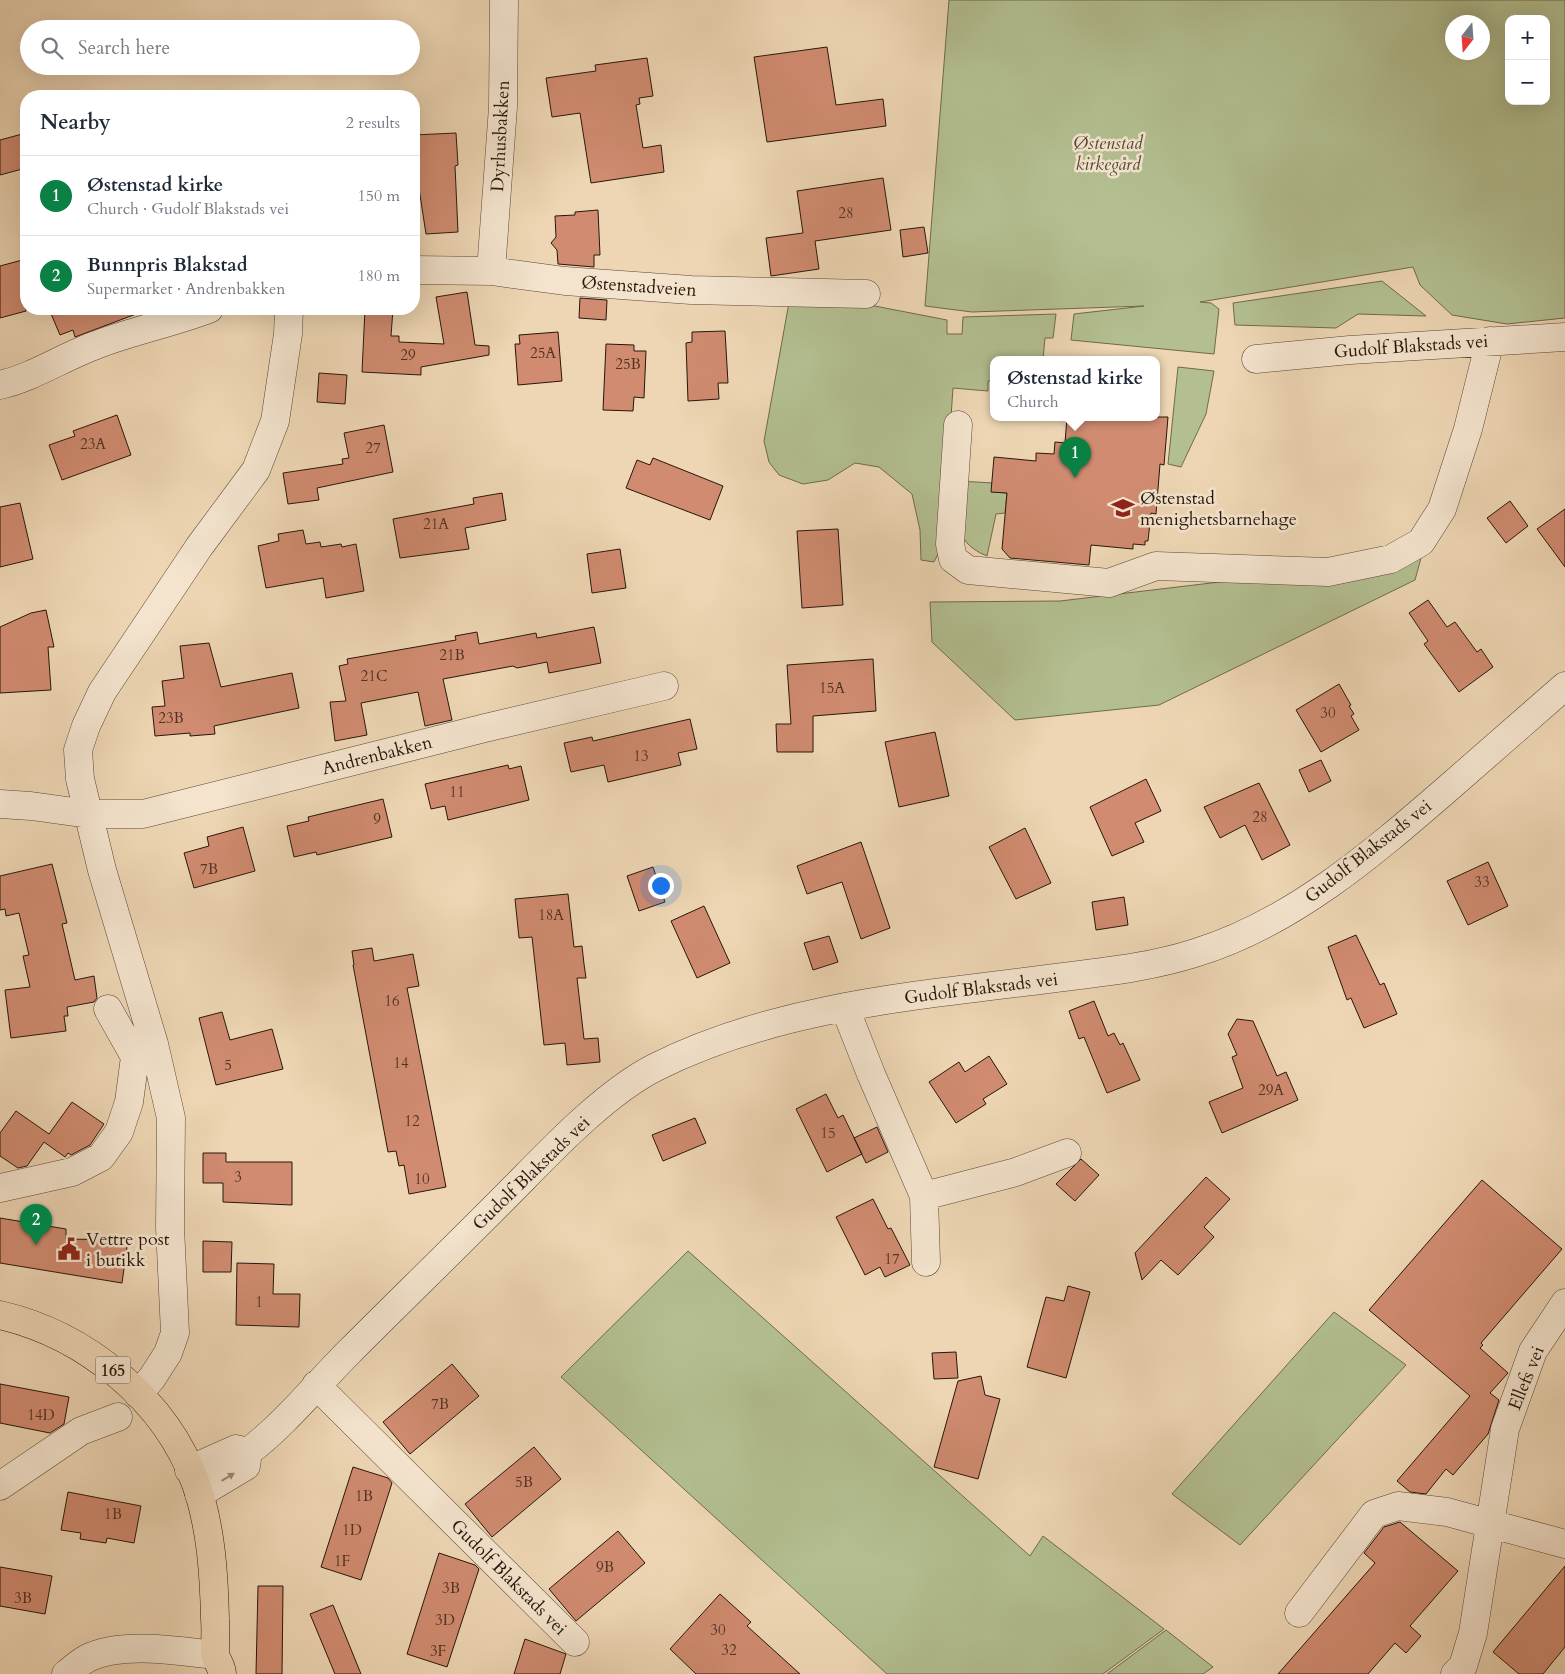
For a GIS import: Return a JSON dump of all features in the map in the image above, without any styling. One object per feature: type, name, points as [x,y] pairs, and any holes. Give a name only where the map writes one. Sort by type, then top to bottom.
[{"type":"main road","name":"165","points":[[0,1315],[47,1330],[84,1349],[110,1368],[138,1394],[166,1429],[194,1482],[210,1541],[215,1608],[213,1668]]},
{"type":"street","name":"Dyrhusbakken","points":[[491,271],[503,106],[504,0]]},
{"type":"street","name":"Østenstadveien","points":[[420,270],[491,271],[565,281],[691,290],[866,294]]},
{"type":"street","points":[[0,385],[15,382],[96,345],[193,315]]},
{"type":"street","points":[[138,1394],[152,1378],[168,1353],[175,1333],[170,1227],[171,1118],[145,1051],[120,935],[80,779],[78,750],[86,726],[102,692],[199,547],[256,470],[275,420],[288,334],[289,315]]},
{"type":"street","name":"Gudolf Blakstads vei","points":[[1256,358],[1350,350],[1565,337]]},
{"type":"street","points":[[958,426],[950,544],[953,559],[968,570],[1109,583],[1156,566],[1328,572],[1391,559],[1421,542],[1442,509],[1468,429],[1490,341]]},
{"type":"street","name":"Andrenbakken","points":[[0,804],[89,814],[143,814],[174,808],[475,730],[664,686]]},
{"type":"street","name":"Gudolf Blakstads vei","points":[[194,1482],[246,1466],[248,1452],[427,1277],[557,1144],[622,1089],[651,1069],[708,1045],[769,1026],[845,1008],[908,997],[1150,966],[1224,943],[1298,904],[1353,867],[1399,831],[1565,686]]},
{"type":"street","points":[[845,1008],[871,1074],[924,1196],[926,1262]]},
{"type":"street","points":[[108,1009],[145,1051]]},
{"type":"street","points":[[0,1188],[72,1172],[101,1157],[120,1132],[145,1051]]},
{"type":"street","points":[[924,1196],[1016,1172],[1067,1153]]},
{"type":"street","name":"Ellefs vei","points":[[1455,1674],[1463,1666],[1473,1632],[1506,1429],[1533,1352],[1565,1303]]},
{"type":"street","name":"Gudolf Blakstads vei","points":[[316,1385],[575,1642]]},
{"type":"street","points":[[0,1486],[81,1431],[118,1417]]},
{"type":"street","points":[[1299,1613],[1374,1514],[1398,1506],[1447,1512],[1565,1544]]},
{"type":"street","points":[[66,1674],[88,1658],[118,1650],[166,1650],[213,1668]]},
{"type":"green space","name":"Østenstad kirkegård","points":[[949,0],[1565,0],[1565,318],[1507,324],[1452,315],[1420,285],[1413,267],[1200,302],[1211,303],[1219,309],[1214,354],[1071,340],[1074,314],[1144,306],[972,312],[925,306]]},
{"type":"green space","points":[[1382,281],[1426,316],[1358,314],[1336,328],[1235,325],[1233,303]]},
{"type":"green space","points":[[790,297],[849,301],[947,320],[947,334],[962,334],[963,317],[1056,314],[1053,338],[1045,338],[1043,356],[990,356],[988,391],[953,388],[942,546],[934,562],[921,560],[920,530],[912,494],[879,467],[855,463],[828,480],[803,484],[779,475],[769,462],[764,441]]},
{"type":"green space","points":[[1178,367],[1214,371],[1206,414],[1181,467],[1168,464]]},
{"type":"green space","points":[[959,481],[993,483],[992,492],[1007,493],[1005,513],[996,514],[987,556],[975,550],[962,535],[958,516]]},
{"type":"green space","points":[[1421,558],[1415,580],[1159,705],[1015,720],[932,642],[930,602],[1060,601]]},
{"type":"green space","points":[[688,1251],[1030,1556],[1043,1536],[1164,1629],[1103,1674],[887,1674],[561,1377]]},
{"type":"green space","points":[[1334,1312],[1406,1365],[1240,1545],[1172,1494]]},
{"type":"green space","points":[[1166,1630],[1213,1667],[1203,1674],[1107,1674]]},
{"type":"building","points":[[827,47],[836,105],[883,99],[886,126],[767,142],[754,57]]},
{"type":"building","points":[[647,58],[653,96],[639,98],[640,104],[636,105],[643,148],[661,145],[664,172],[591,183],[580,113],[552,117],[546,78],[596,71],[595,65]]},
{"type":"building","points":[[456,133],[458,165],[455,166],[458,232],[426,234],[420,195],[420,135]]},
{"type":"building","points":[[20,135],[20,170],[0,175],[0,140]]},
{"type":"building","points":[[883,178],[891,230],[815,241],[819,269],[771,276],[766,238],[803,233],[797,191]]},
{"type":"building","points":[[598,210],[600,255],[594,255],[594,267],[558,264],[557,250],[551,243],[556,237],[555,216],[575,215],[575,212]]},
{"type":"building","points":[[924,227],[928,253],[903,257],[900,230]]},
{"type":"building","points":[[20,261],[20,313],[0,318],[0,266]]},
{"type":"building","points":[[467,292],[475,345],[489,346],[489,355],[421,367],[421,375],[362,372],[365,315],[393,315],[391,336],[399,336],[399,342],[444,344],[436,297]]},
{"type":"building","points":[[580,298],[607,300],[606,320],[579,318]]},
{"type":"building","points":[[52,315],[133,315],[75,337],[73,330],[60,335]]},
{"type":"building","points":[[725,331],[728,383],[718,383],[719,399],[688,401],[686,343],[692,342],[692,332]]},
{"type":"building","points":[[558,332],[562,381],[518,385],[515,344],[520,344],[519,335]]},
{"type":"building","points":[[606,344],[634,345],[634,351],[646,351],[644,398],[634,397],[633,411],[603,410]]},
{"type":"building","points":[[319,373],[347,375],[345,404],[317,402]]},
{"type":"building","points":[[117,415],[131,455],[62,480],[49,445],[75,436],[73,431]]},
{"type":"building","points":[[1160,417],[1168,417],[1164,465],[1160,464],[1156,514],[1151,513],[1148,541],[1145,541],[1145,545],[1133,544],[1133,549],[1091,545],[1089,565],[1010,558],[1002,549],[1007,493],[991,492],[994,457],[1036,461],[1036,453],[1054,454],[1055,442],[1065,443],[1067,421],[1160,421]]},
{"type":"building","points":[[384,425],[393,472],[317,488],[319,500],[288,504],[283,473],[343,464],[342,459],[349,458],[344,433]]},
{"type":"building","points":[[653,458],[723,486],[710,520],[626,488],[637,460],[650,465]]},
{"type":"building","points":[[502,493],[506,520],[465,528],[469,549],[400,558],[393,519],[474,504],[473,498]]},
{"type":"building","points":[[1510,501],[1528,526],[1506,543],[1487,518]]},
{"type":"building","points":[[20,503],[33,559],[0,567],[0,507]]},
{"type":"building","points":[[1565,509],[1565,567],[1537,529]]},
{"type":"building","points":[[838,529],[843,605],[802,608],[797,531]]},
{"type":"building","points":[[303,530],[306,544],[320,542],[321,547],[341,544],[342,547],[356,544],[364,591],[326,598],[323,578],[266,588],[258,546],[279,541],[278,534]]},
{"type":"building","points":[[620,549],[626,588],[592,593],[587,554]]},
{"type":"building","points":[[1428,600],[1447,627],[1455,622],[1477,652],[1481,649],[1493,667],[1459,692],[1424,644],[1428,641],[1409,613]]},
{"type":"building","points":[[46,610],[54,647],[48,647],[51,690],[0,693],[0,627],[31,613]]},
{"type":"building","points":[[594,627],[601,663],[549,673],[547,662],[517,668],[513,666],[443,679],[452,720],[425,726],[418,692],[361,703],[367,735],[335,741],[330,702],[346,701],[339,666],[348,664],[347,659],[456,640],[455,636],[477,632],[479,644],[536,633],[537,638]]},
{"type":"building","points":[[209,643],[221,687],[292,673],[299,708],[214,726],[215,734],[190,736],[190,733],[155,736],[152,707],[165,706],[162,681],[184,678],[180,646]]},
{"type":"building","points":[[873,659],[876,711],[813,716],[813,752],[777,752],[776,724],[791,724],[787,665]]},
{"type":"building","points":[[1339,684],[1351,705],[1349,706],[1354,714],[1351,716],[1359,730],[1321,752],[1296,710]]},
{"type":"building","points":[[690,719],[697,749],[678,753],[681,765],[608,782],[604,765],[571,772],[564,743],[592,737],[593,741]]},
{"type":"building","points":[[935,732],[949,796],[899,807],[885,742]]},
{"type":"building","points":[[1321,760],[1331,781],[1309,792],[1299,770]]},
{"type":"building","points":[[508,765],[509,769],[521,766],[529,800],[448,820],[445,806],[431,809],[425,784]]},
{"type":"building","points":[[1146,779],[1161,811],[1135,823],[1144,842],[1112,856],[1090,807]]},
{"type":"building","points":[[1259,783],[1290,845],[1262,860],[1245,825],[1220,838],[1204,807]]},
{"type":"building","points":[[383,799],[392,837],[317,855],[316,852],[294,857],[287,826],[309,821],[308,817]]},
{"type":"building","points":[[243,827],[255,871],[194,888],[184,853],[209,846],[207,837]]},
{"type":"building","points":[[1025,828],[1051,883],[1016,899],[989,847]]},
{"type":"building","points":[[861,842],[890,928],[861,939],[842,882],[807,894],[797,866]]},
{"type":"building","points":[[1488,862],[1508,906],[1468,925],[1447,881]]},
{"type":"building","points":[[52,864],[67,923],[62,924],[75,980],[94,976],[97,998],[94,1002],[67,1007],[68,1016],[64,1016],[66,1031],[11,1038],[5,990],[30,987],[23,956],[29,955],[19,913],[6,916],[5,909],[0,910],[0,876]]},
{"type":"building","points":[[653,867],[665,902],[639,911],[627,876]]},
{"type":"building","points":[[568,894],[574,947],[582,946],[586,978],[577,978],[584,1039],[598,1038],[600,1062],[567,1065],[565,1043],[544,1045],[532,937],[519,938],[515,899]]},
{"type":"building","points":[[1124,897],[1128,925],[1096,930],[1092,902]]},
{"type":"building","points":[[704,906],[730,963],[697,978],[671,921]]},
{"type":"building","points":[[1356,935],[1380,985],[1384,983],[1397,1014],[1364,1028],[1351,998],[1347,1000],[1328,947]]},
{"type":"building","points":[[829,936],[838,962],[813,970],[804,943]]},
{"type":"building","points":[[372,948],[374,961],[413,954],[419,986],[407,988],[446,1187],[409,1194],[404,1165],[399,1166],[396,1151],[388,1152],[353,965],[352,951]]},
{"type":"building","points":[[1094,1001],[1108,1036],[1114,1033],[1120,1045],[1123,1043],[1140,1080],[1107,1093],[1084,1037],[1079,1039],[1069,1011]]},
{"type":"building","points":[[222,1012],[230,1040],[272,1029],[283,1069],[216,1085],[199,1018]]},
{"type":"building","points":[[1237,1019],[1253,1021],[1277,1076],[1286,1072],[1298,1100],[1222,1133],[1209,1102],[1243,1088],[1232,1057],[1237,1055],[1228,1034]]},
{"type":"building","points":[[989,1056],[1007,1084],[983,1099],[986,1104],[956,1123],[929,1082],[959,1062],[965,1072]]},
{"type":"building","points":[[826,1094],[838,1118],[843,1115],[862,1154],[827,1172],[796,1109]]},
{"type":"building","points":[[72,1102],[104,1124],[90,1145],[71,1155],[68,1153],[65,1157],[44,1142],[27,1166],[18,1168],[0,1156],[0,1133],[16,1111],[49,1134]]},
{"type":"building","points":[[695,1118],[706,1143],[663,1161],[652,1135]]},
{"type":"building","points":[[877,1127],[888,1152],[866,1163],[854,1138]]},
{"type":"building","points":[[203,1153],[226,1153],[226,1162],[292,1162],[292,1205],[223,1202],[223,1183],[203,1183]]},
{"type":"building","points":[[1081,1159],[1099,1175],[1075,1201],[1056,1184]]},
{"type":"building","points":[[1206,1177],[1230,1199],[1204,1227],[1214,1237],[1178,1275],[1161,1260],[1142,1280],[1135,1253]]},
{"type":"building","points":[[1482,1180],[1562,1249],[1481,1343],[1483,1345],[1480,1348],[1508,1373],[1490,1393],[1499,1400],[1488,1434],[1453,1475],[1446,1469],[1426,1494],[1410,1492],[1397,1481],[1470,1396],[1369,1310]]},
{"type":"building","points":[[873,1199],[888,1229],[891,1228],[910,1265],[885,1277],[880,1267],[865,1275],[836,1217]]},
{"type":"building","points":[[0,1218],[66,1229],[66,1239],[128,1240],[122,1283],[0,1263]]},
{"type":"building","points":[[203,1241],[232,1242],[231,1272],[203,1272]]},
{"type":"building","points":[[237,1263],[274,1264],[273,1294],[300,1294],[299,1327],[236,1325]]},
{"type":"building","points":[[1068,1286],[1090,1292],[1066,1378],[1027,1367],[1046,1297],[1064,1301]]},
{"type":"building","points":[[956,1352],[958,1378],[934,1379],[932,1353]]},
{"type":"building","points":[[452,1364],[479,1396],[410,1454],[383,1422]]},
{"type":"building","points":[[981,1376],[985,1395],[1000,1399],[978,1479],[934,1467],[958,1381]]},
{"type":"building","points":[[0,1384],[69,1397],[64,1424],[50,1433],[0,1423]]},
{"type":"building","points":[[534,1447],[561,1479],[492,1537],[465,1504]]},
{"type":"building","points":[[353,1467],[388,1478],[392,1483],[361,1580],[321,1567]]},
{"type":"building","points":[[68,1492],[141,1506],[134,1543],[107,1538],[106,1543],[80,1539],[81,1533],[61,1530]]},
{"type":"building","points":[[1400,1522],[1458,1571],[1410,1626],[1421,1636],[1406,1653],[1395,1643],[1368,1674],[1278,1674],[1375,1563],[1364,1553],[1384,1527]]},
{"type":"building","points":[[618,1531],[645,1563],[576,1621],[549,1589]]},
{"type":"building","points":[[439,1553],[475,1565],[479,1569],[447,1667],[407,1654]]},
{"type":"building","points":[[1565,1566],[1565,1647],[1543,1674],[1519,1674],[1493,1652]]},
{"type":"building","points":[[0,1567],[52,1576],[45,1614],[0,1606]]},
{"type":"building","points":[[258,1586],[283,1586],[282,1674],[256,1674]]},
{"type":"building","points":[[720,1594],[751,1622],[747,1626],[800,1674],[696,1674],[670,1649]]},
{"type":"building","points":[[333,1605],[361,1674],[335,1674],[310,1614]]},
{"type":"building","points":[[525,1639],[566,1654],[560,1674],[514,1674]]},
{"type":"place","name":"Østenstad kirke","points":[[1075,478]]},
{"type":"place","name":"Østenstad menighetsbarnehage","points":[[1123,508]]},
{"type":"place","name":"Bunnpris Blakstad","points":[[36,1245]]},
{"type":"place","name":"Vettre post i butikk","points":[[69,1249]]}]
